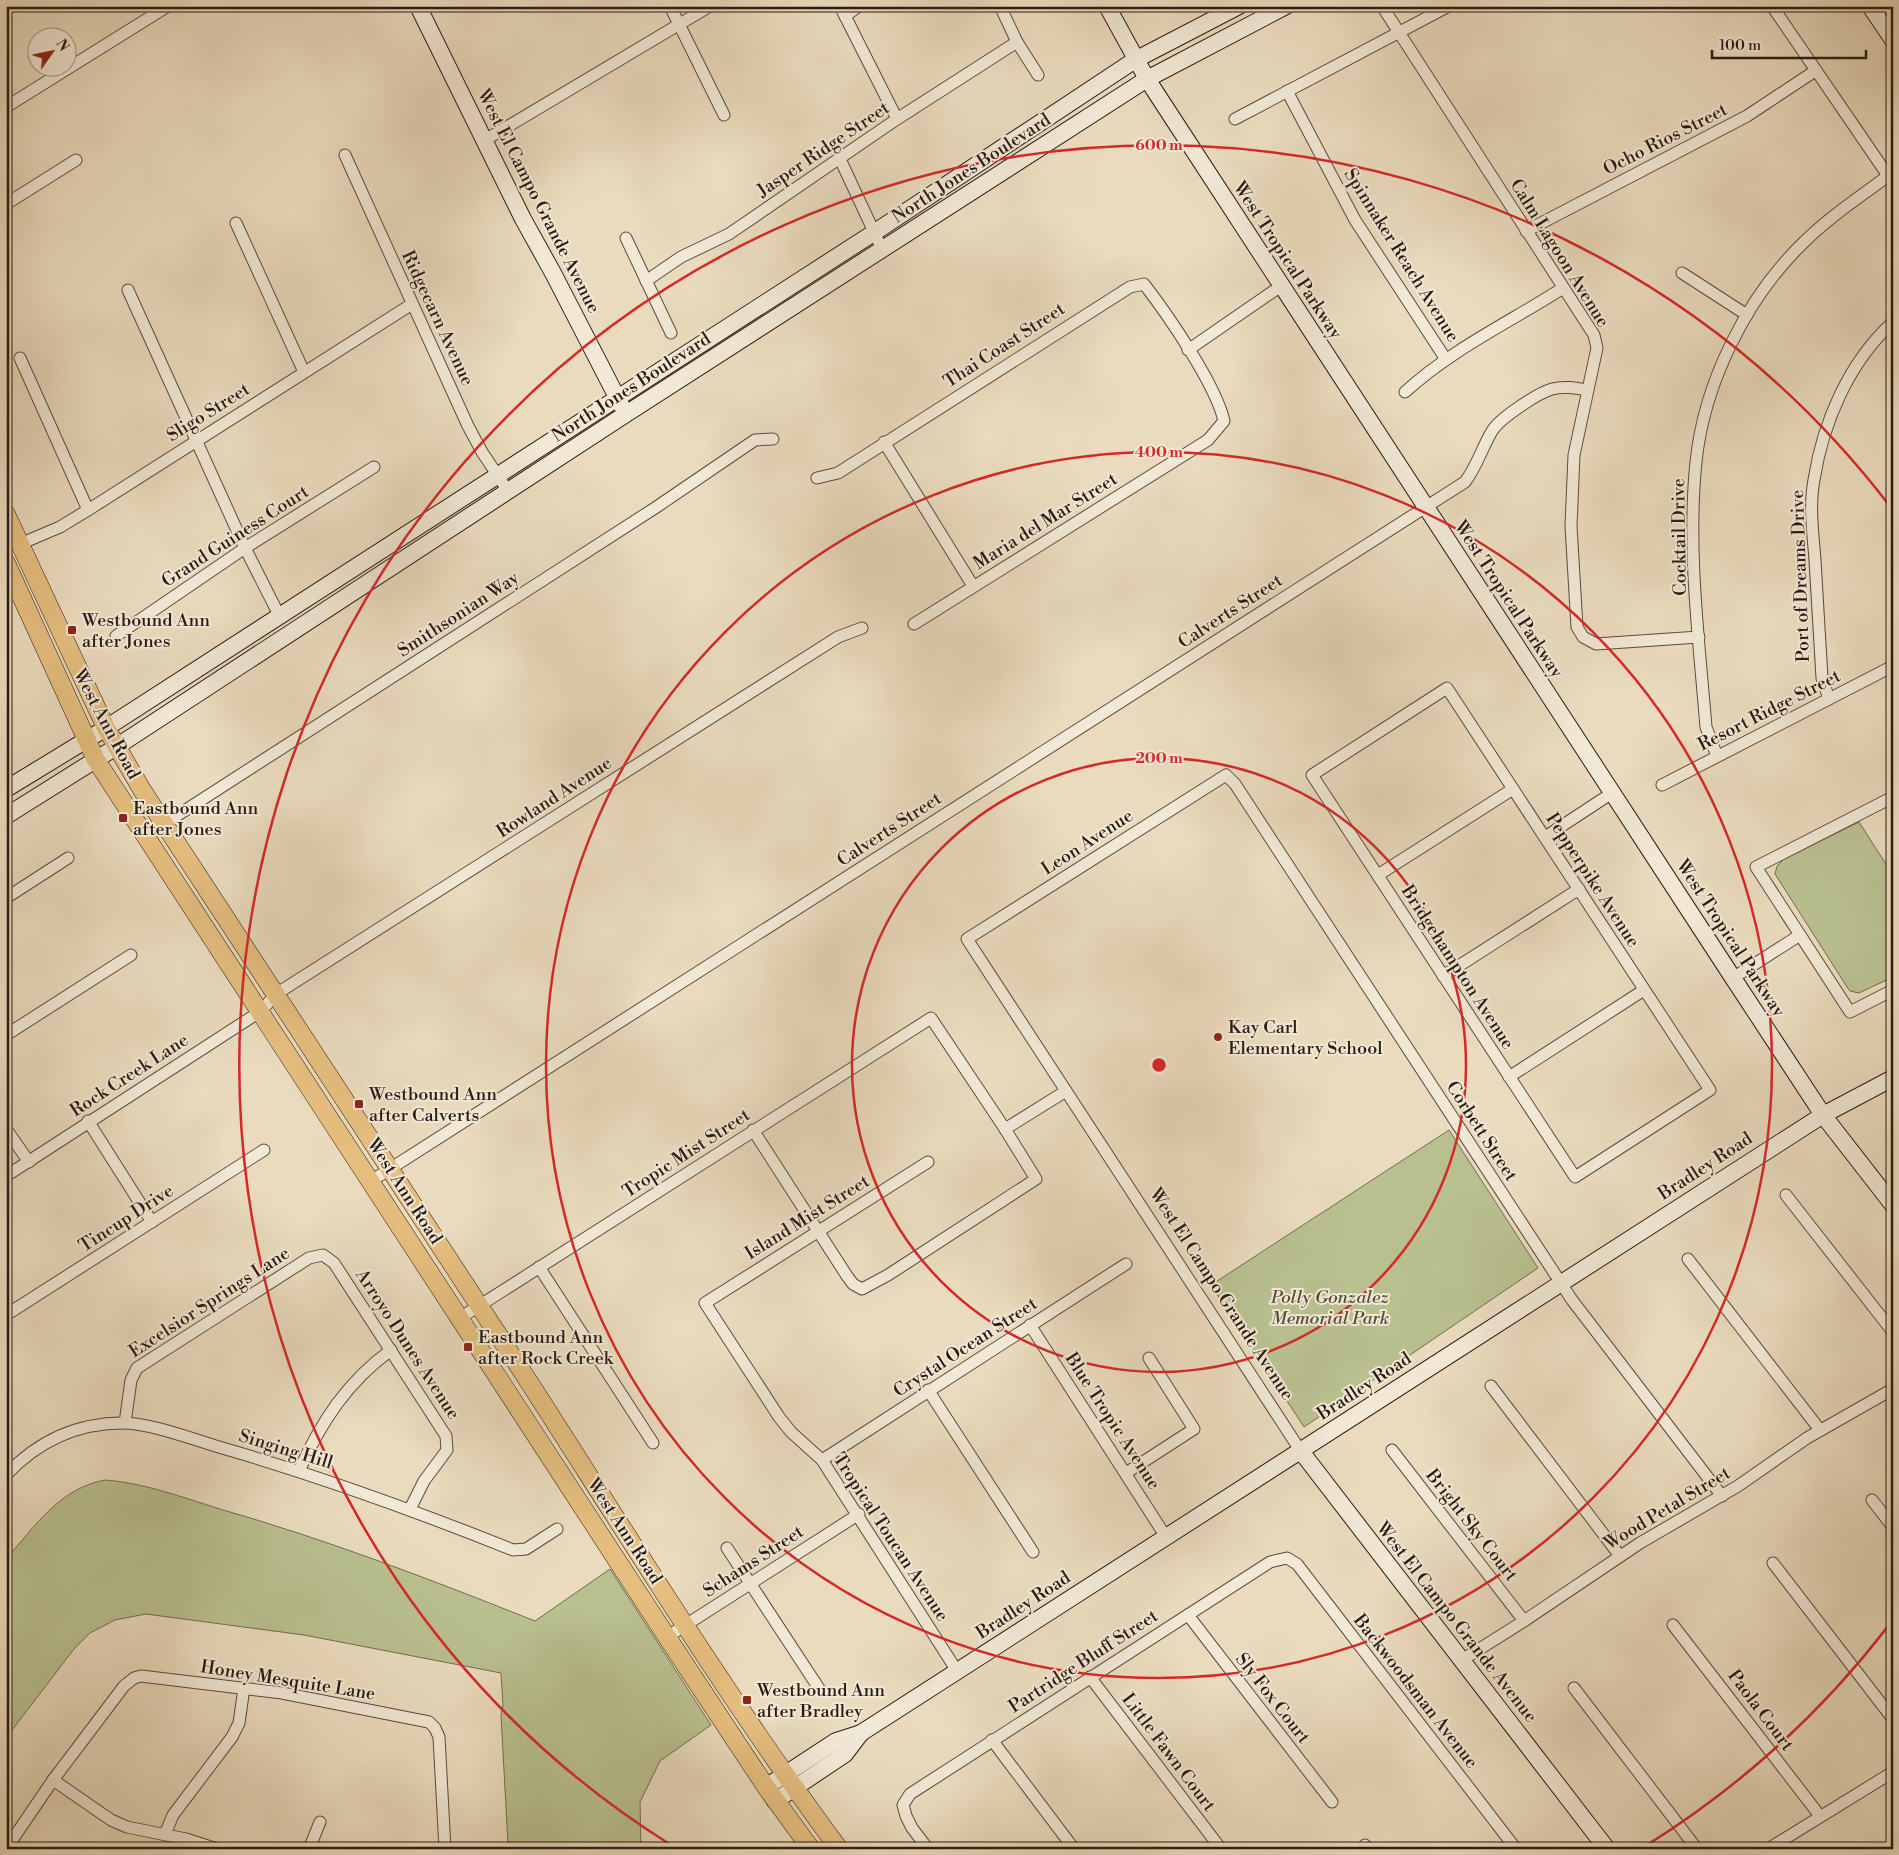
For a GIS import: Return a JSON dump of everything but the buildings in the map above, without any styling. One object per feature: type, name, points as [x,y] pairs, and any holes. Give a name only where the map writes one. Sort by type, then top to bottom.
[{"type":"main road","name":"West El Campo Grande Avenue","points":[[418,6],[486,140],[523,219],[554,273],[626,414]]},
{"type":"main road","name":"West Tropical Parkway","points":[[1107,6],[1147,79],[1733,978],[1823,1115],[1893,1205]]},
{"type":"main road","name":"North Jones Boulevard","points":[[6,789],[106,728],[496,474],[874,232],[1135,60],[1239,6]]},
{"type":"main road","name":"North Jones Boulevard","points":[[6,816],[96,760],[626,414],[1147,79],[1286,6]]},
{"type":"main road","points":[[1870,6],[1893,40]]},
{"type":"main road","name":"West Ann Road","points":[[6,514],[13,540],[116,747],[164,824],[269,1002],[371,1181],[770,1794],[810,1849]]},
{"type":"main road","name":"West Ann Road","points":[[6,563],[96,760],[269,1002],[391,1168],[686,1625],[789,1781],[839,1849]]},
{"type":"main road","name":"Bradley Road","points":[[770,1794],[789,1781],[836,1741],[861,1733],[1823,1115],[1893,1078]]},
{"type":"main road","name":"West El Campo Grande Avenue","points":[[1300,1450],[1607,1849]]},
{"type":"street","points":[[6,107],[168,6]]},
{"type":"street","points":[[670,6],[724,115]]},
{"type":"street","points":[[486,140],[710,6]]},
{"type":"street","points":[[859,6],[843,11],[897,120]]},
{"type":"street","points":[[1000,6],[1017,42],[1038,75]]},
{"type":"street","name":"Calm Lagoon Avenue","points":[[1382,6],[1594,336],[1597,348],[1574,455],[1570,526],[1577,627],[1583,637],[1596,644],[1699,637]]},
{"type":"street","points":[[1772,6],[1890,179]]},
{"type":"street","points":[[1235,119],[1447,7]]},
{"type":"street","name":"Jasper Ridge Street","points":[[646,281],[682,257],[728,234],[1017,42]]},
{"type":"street","name":"Ocho Rios Street","points":[[1526,231],[1747,116],[1815,71]]},
{"type":"street","name":"Spinnaker Reach Avenue","points":[[1287,91],[1355,220],[1445,358]]},
{"type":"street","name":"Ridgecarn Avenue","points":[[345,154],[468,426],[508,491]]},
{"type":"street","points":[[840,159],[882,249]]},
{"type":"street","points":[[6,204],[76,160]]},
{"type":"street","name":"Cocktail Drive","points":[[1717,756],[1706,727],[1692,521],[1696,460],[1707,408],[1717,377],[1747,315],[1762,292],[1800,246],[1830,218],[1890,179]]},
{"type":"street","points":[[236,222],[304,372]]},
{"type":"street","points":[[626,238],[672,333]]},
{"type":"street","points":[[1682,273],[1747,315]]},
{"type":"street","name":"Thai Coast Street","points":[[817,478],[838,472],[1130,287],[1144,284],[1188,350]]},
{"type":"street","points":[[1188,350],[1281,286]]},
{"type":"street","points":[[1405,392],[1445,358],[1513,320],[1563,288]]},
{"type":"street","points":[[128,290],[245,548],[278,615]]},
{"type":"street","name":"Sligo Street","points":[[13,540],[60,526],[88,510],[412,304]]},
{"type":"street","name":"Port of Dreams Drive","points":[[1829,699],[1822,678],[1812,513],[1814,481],[1825,431],[1845,384],[1866,353],[1893,322]]},
{"type":"street","name":"Maria del Mar Street","points":[[914,624],[1208,440],[1224,421],[1223,415],[1188,350]]},
{"type":"street","points":[[20,358],[88,510]]},
{"type":"street","name":"Calverts Street","points":[[371,1181],[1465,482],[1475,469],[1493,429],[1510,414],[1551,390],[1572,387],[1587,390]]},
{"type":"street","name":"Smithsonian Way","points":[[164,824],[647,514],[755,440],[773,439]]},
{"type":"street","points":[[884,442],[973,586]]},
{"type":"street","name":"Grand Guiness Court","points":[[116,636],[245,548],[374,467]]},
{"type":"street","name":"Rowland Avenue","points":[[269,1002],[838,636],[862,628]]},
{"type":"street","name":"Resort Ridge Street","points":[[1662,785],[1893,666]]},
{"type":"street","name":"Pepperpike Avenue","points":[[1312,775],[1448,688],[1710,1090],[1575,1178]]},
{"type":"street","name":"Leon Avenue","points":[[967,939],[1226,775]]},
{"type":"street","name":"Corbett Street","points":[[1226,775],[1235,784],[1561,1283],[1584,1316],[1722,1496]]},
{"type":"street","name":"Bridgehampton Avenue","points":[[1312,775],[1575,1178]]},
{"type":"street","points":[[1378,876],[1513,788]]},
{"type":"street","points":[[1545,837],[1612,793]]},
{"type":"street","points":[[1893,797],[1756,868],[1850,1012],[1893,990]]},
{"type":"street","points":[[6,898],[68,858]]},
{"type":"street","points":[[1443,976],[1579,889]]},
{"type":"street","points":[[1733,978],[1800,935]]},
{"type":"street","name":"West El Campo Grande Avenue","points":[[967,939],[1300,1450]]},
{"type":"street","points":[[6,1035],[131,955]]},
{"type":"street","points":[[1509,1077],[1644,990]]},
{"type":"street","name":"Rock Creek Lane","points":[[6,1176],[269,1002]]},
{"type":"street","name":"Tropic Mist Street","points":[[460,1318],[931,1018],[1006,1130]]},
{"type":"street","points":[[754,1130],[817,1231],[853,1284],[862,1289],[888,1275],[1036,1179],[1006,1130],[1066,1091]]},
{"type":"street","points":[[88,1121],[152,1222]]},
{"type":"street","points":[[6,1129],[29,1162]]},
{"type":"street","name":"Tincup Drive","points":[[6,1315],[264,1150]]},
{"type":"street","name":"Island Mist Street","points":[[706,1303],[928,1162]]},
{"type":"street","points":[[1786,1195],[1893,1332]]},
{"type":"street","name":"Arroyo Dunes Avenue","points":[[323,1255],[334,1263],[444,1431],[448,1441],[446,1453],[424,1481],[410,1509]]},
{"type":"street","name":"Excelsior Springs Lane","points":[[125,1422],[131,1380],[137,1368],[308,1258],[323,1255]]},
{"type":"street","points":[[1688,1259],[1820,1430]]},
{"type":"street","name":"Crystal Ocean Street","points":[[822,1460],[1126,1264]]},
{"type":"street","points":[[539,1267],[653,1443]]},
{"type":"street","name":"Tropical Toucan Avenue","points":[[706,1303],[779,1418],[791,1432],[822,1460],[859,1514],[957,1671]]},
{"type":"street","name":"Blue Tropic Avenue","points":[[1030,1325],[1166,1537]]},
{"type":"street","points":[[299,1471],[319,1429],[340,1398],[362,1373],[391,1350]]},
{"type":"street","points":[[1126,1473],[1194,1428],[1149,1358]]},
{"type":"street","points":[[1491,1386],[1620,1556]]},
{"type":"street","name":"Wood Petal Street","points":[[1462,1660],[1524,1622],[1620,1556],[1722,1496],[1820,1430],[1893,1389]]},
{"type":"street","points":[[928,1390],[1033,1552]]},
{"type":"street","name":"Singing Hill","points":[[6,1475],[38,1446],[60,1434],[83,1427],[125,1422],[299,1471],[410,1509],[513,1550],[526,1549],[557,1529]]},
{"type":"street","name":"Bright Sky Court","points":[[1392,1450],[1524,1622]]},
{"type":"street","points":[[1872,1500],[1893,1527]]},
{"type":"street","name":"Schams Street","points":[[667,1637],[859,1514]]},
{"type":"street","points":[[727,1548],[820,1690]]},
{"type":"street","name":"Partridge Bluff Street","points":[[928,1849],[912,1828],[903,1805],[910,1794],[1270,1562],[1287,1558]]},
{"type":"street","name":"Backwoodsman Avenue","points":[[1287,1558],[1297,1564],[1516,1849]]},
{"type":"street","points":[[1773,1563],[1893,1719]]},
{"type":"street","name":"Sly Fox Court","points":[[1188,1615],[1332,1802]]},
{"type":"street","name":"Paola Court","points":[[1673,1625],[1820,1816]]},
{"type":"street","name":"Honey Mesquite Lane","points":[[53,1780],[124,1686],[134,1678],[141,1676],[282,1693],[429,1722],[435,1728],[438,1737],[445,1849]]},
{"type":"street","name":"Little Fawn Court","points":[[1090,1677],[1221,1849]]},
{"type":"street","points":[[165,1834],[173,1815],[232,1737],[239,1723],[244,1688]]},
{"type":"street","points":[[1574,1688],[1697,1849]]},
{"type":"street","points":[[992,1740],[1074,1849]]},
{"type":"street","points":[[1768,1849],[1893,1772]]},
{"type":"street","points":[[6,1849],[53,1780],[111,1820],[127,1828],[165,1834],[217,1849]]},
{"type":"street","points":[[310,1849],[320,1822]]},
{"type":"green space","points":[[1859,822],[1893,875],[1893,977],[1859,993],[1850,991],[1847,987],[1775,874],[1777,866],[1784,859]]},
{"type":"green space","name":"Polly Gonzalez Memorial Park","points":[[1449,1130],[1538,1268],[1304,1427],[1211,1285]]},
{"type":"green space","points":[[106,1480],[135,1484],[164,1492],[340,1547],[535,1621],[610,1569],[711,1725],[660,1761],[640,1802],[641,1849],[511,1849],[508,1844],[501,1715],[503,1705],[501,1673],[304,1635],[146,1614],[115,1620],[90,1633],[74,1649],[6,1738],[6,1559],[39,1521],[62,1499],[90,1484]]},
{"type":"place","name":"Westbound Ann after Jones","points":[[72,630]]},
{"type":"place","name":"Eastbound Ann after Jones","points":[[123,818]]},
{"type":"place","name":"Kay Carl Elementary School","points":[[1218,1037]]},
{"type":"place","name":"Westbound Ann after Calverts","points":[[359,1104]]},
{"type":"place","name":"Eastbound Ann after Rock Creek","points":[[468,1347]]},
{"type":"place","name":"Westbound Ann after Bradley","points":[[747,1700]]}]
